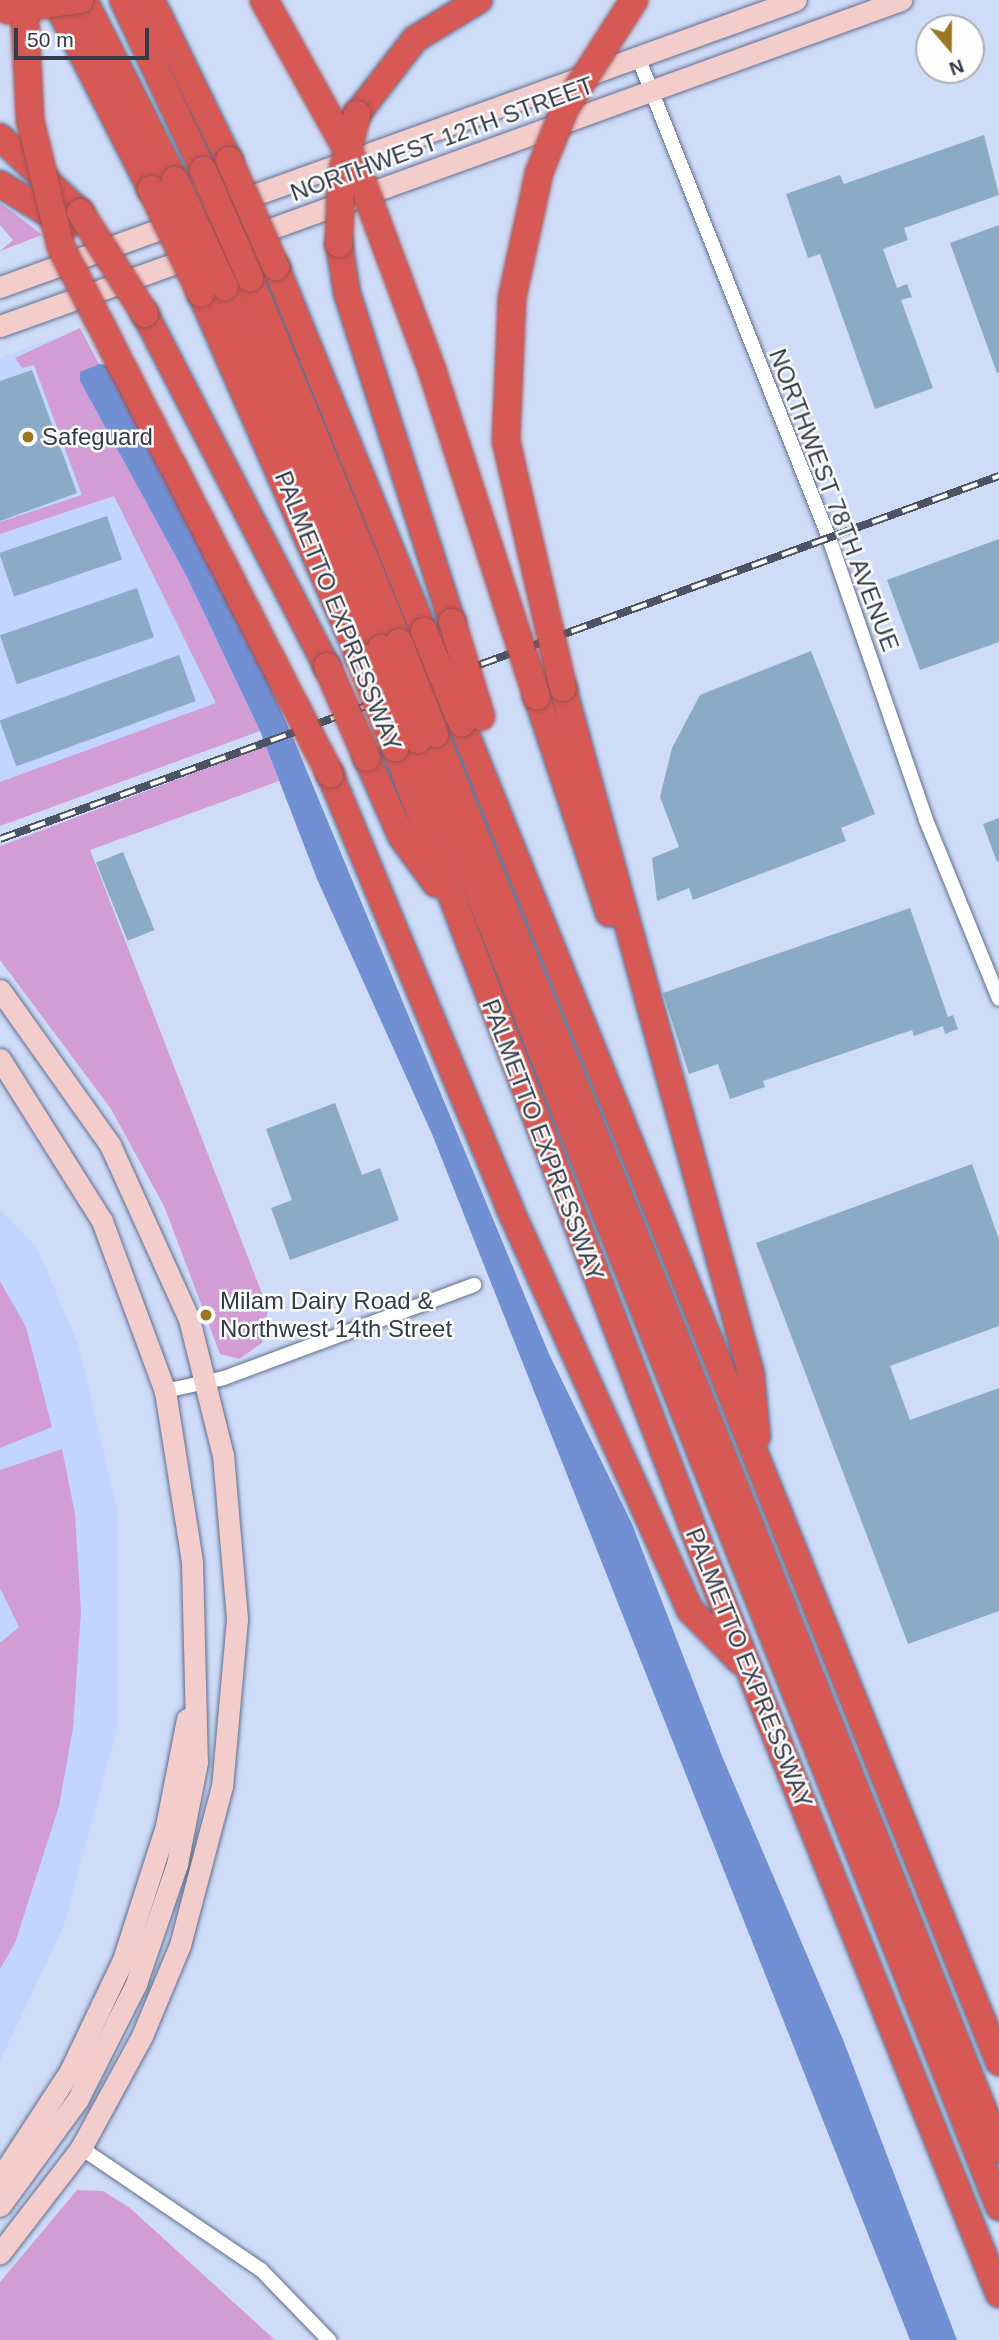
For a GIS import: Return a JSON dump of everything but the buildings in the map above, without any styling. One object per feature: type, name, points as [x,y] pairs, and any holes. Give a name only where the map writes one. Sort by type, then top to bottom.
[{"type":"highway","name":"PALMETTO EXPRESSWAY","points":[[55,0],[163,184],[380,649],[416,741],[455,911],[751,1672],[999,2294]]},
{"type":"highway","points":[[163,184],[82,0],[10,7],[30,120],[61,247],[330,774],[509,1207],[691,1610],[751,1672]]},
{"type":"highway","points":[[123,0],[203,170],[250,278],[380,649],[999,2207]]},
{"type":"highway","points":[[151,0],[229,160],[276,267],[424,631],[472,720]]},
{"type":"highway","points":[[264,0],[357,167],[432,370],[596,880],[647,1005]]},
{"type":"highway","points":[[479,0],[408,46],[357,114],[341,178],[339,244],[347,293],[452,622],[472,720],[478,766],[999,2062]]},
{"type":"highway","points":[[634,0],[565,108],[540,173],[512,298],[506,441],[563,688],[647,1005],[751,1374],[760,1465]]},
{"type":"highway","points":[[0,137],[75,219],[145,314],[327,666],[401,836],[455,911]]},
{"type":"highway","points":[[0,184],[75,219]]},
{"type":"highway","points":[[416,741],[999,2148]]},
{"type":"main road","name":"NORTHWEST 12TH STREET","points":[[0,287],[796,0]]},
{"type":"main road","name":"NORTHWEST 12TH STREET","points":[[0,326],[901,0]]},
{"type":"main road","points":[[0,990],[70,1081],[126,1174],[176,1286],[207,1381],[226,1477],[236,1576],[235,1686],[222,1786],[200,1885],[168,1977],[81,2148],[0,2253]]},
{"type":"main road","points":[[0,1059],[102,1221],[165,1391],[191,1552],[195,1781],[162,1915],[111,2038],[56,2133],[0,2206]]},
{"type":"main road","points":[[0,2178],[70,2071],[123,1960],[166,1826],[193,1690]]},
{"type":"main road","points":[[56,2133],[81,2148]]},
{"type":"street","name":"NORTHWEST 78TH AVENUE","points":[[638,57],[829,538],[926,820],[999,999]]},
{"type":"street","points":[[165,1391],[207,1381],[474,1285]]},
{"type":"street","points":[[81,2148],[261,2270],[329,2340]]},
{"type":"shaded area","points":[[0,203],[42,235],[0,251],[13,240],[0,225]]},
{"type":"shaded area","points":[[80,328],[99,364],[81,372],[80,381],[187,577],[260,731],[0,826],[0,782],[216,703],[114,496],[0,534],[0,522],[82,495],[34,365],[22,368],[15,358]]},
{"type":"shaded area","points":[[57,337],[187,577],[260,731],[0,826],[0,358]]},
{"type":"shaded area","points":[[266,746],[279,781],[90,850],[268,1309],[262,1343],[239,1359],[220,1354],[164,1206],[111,1109],[0,960],[0,846]]},
{"type":"shaded area","points":[[0,1209],[37,1248],[79,1346],[117,1510],[118,1725],[64,1925],[0,2061]]},
{"type":"shaded area","points":[[0,1281],[26,1327],[52,1427],[0,1448]]},
{"type":"shaded area","points":[[62,1449],[75,1514],[81,1611],[73,1728],[59,1806],[15,1943],[0,1969],[0,1643],[19,1627],[0,1588],[0,1470]]},
{"type":"shaded area","points":[[77,2190],[103,2191],[130,2208],[275,2340],[0,2340],[0,2282]]},
{"type":"water","points":[[99,364],[110,365],[223,579],[294,740],[549,1354],[632,1524],[722,1756],[844,2042],[957,2340],[910,2340],[432,1134],[317,879],[260,731],[187,577],[80,381],[80,372]]},
{"type":"railway","points":[[0,839],[999,476]]},
{"type":"place","name":"Safeguard","points":[[28,437]]},
{"type":"place","name":"Milam Dairy Road & Northwest 14th Street","points":[[206,1315]]}]
